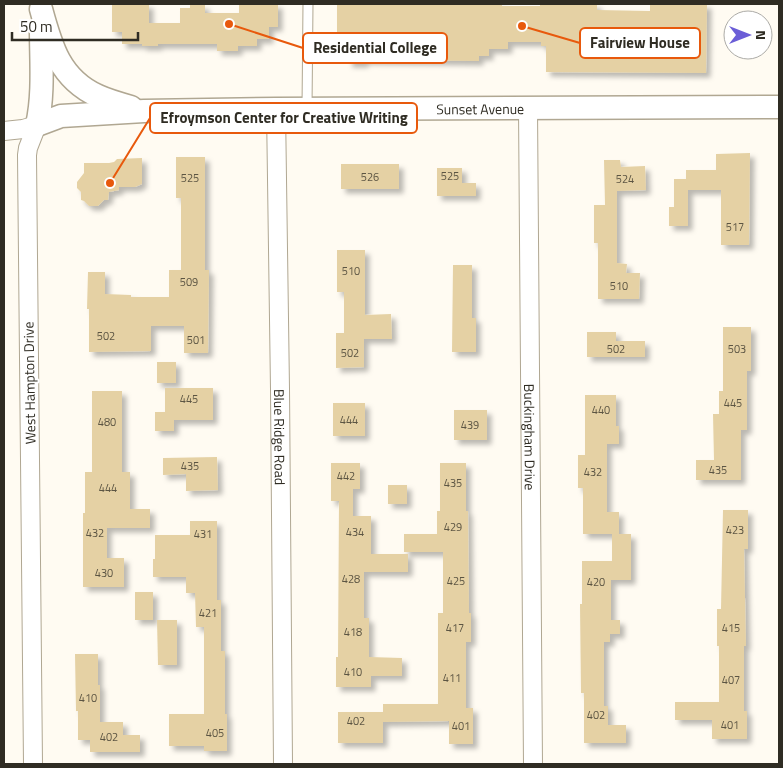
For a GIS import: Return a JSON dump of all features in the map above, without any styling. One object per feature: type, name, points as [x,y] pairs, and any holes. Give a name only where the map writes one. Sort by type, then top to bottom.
[{"type":"street","points":[[41,7],[52,48],[64,69],[72,78],[99,96],[144,111]]},
{"type":"street","name":"West Hampton Drive","points":[[33,764],[27,155],[40,112],[41,7]]},
{"type":"street","name":"Sunset Avenue","points":[[4,131],[22,129],[61,116],[144,111],[779,107]]},
{"type":"street","name":"Buckingham Drive","points":[[528,108],[533,764]]},
{"type":"street","name":"Blue Ridge Road","points":[[276,109],[283,764]]},
{"type":"lane","points":[[307,109],[308,4]]},
{"type":"building","points":[[112,4],[149,4],[149,23],[180,23],[180,8],[190,8],[190,5],[205,5],[205,13],[239,13],[239,4],[278,4],[278,27],[269,27],[269,39],[257,39],[257,46],[238,46],[238,51],[217,51],[217,44],[158,44],[158,46],[142,46],[142,44],[122,44],[122,32],[112,32]]},
{"type":"building","points":[[337,4],[502,4],[502,6],[540,6],[540,4],[597,4],[597,10],[650,11],[650,4],[707,4],[706,73],[546,72],[546,46],[541,46],[541,42],[508,42],[508,49],[489,49],[489,56],[479,56],[479,61],[364,60],[364,63],[348,63],[348,53],[337,53]]},
{"type":"building","points":[[750,153],[749,245],[721,245],[721,190],[688,190],[688,226],[669,226],[669,207],[674,207],[674,179],[686,179],[686,170],[716,170],[716,154]]},
{"type":"building","points":[[176,157],[205,157],[205,270],[209,270],[208,353],[184,353],[184,326],[151,326],[151,351],[89,352],[88,272],[105,272],[105,294],[131,295],[131,297],[169,297],[169,270],[181,270],[181,198],[176,198]]},
{"type":"building","points":[[142,158],[142,184],[135,187],[119,187],[119,190],[109,192],[108,200],[104,200],[98,206],[89,206],[81,200],[81,192],[77,188],[77,182],[84,173],[84,163],[109,163],[117,159]]},
{"type":"building","points":[[604,160],[620,160],[621,167],[645,166],[646,190],[617,191],[617,263],[627,264],[626,273],[640,273],[639,299],[598,299],[598,243],[594,243],[594,205],[605,205]]},
{"type":"building","points":[[341,164],[399,164],[399,189],[341,189]]},
{"type":"building","points":[[437,168],[462,168],[462,183],[476,183],[476,196],[437,196]]},
{"type":"building","points":[[337,250],[365,250],[365,315],[391,314],[392,339],[364,339],[364,367],[336,368],[336,333],[344,333],[344,292],[337,292]]},
{"type":"building","points":[[453,265],[472,265],[472,318],[476,318],[476,352],[452,352]]},
{"type":"building","points":[[723,327],[751,327],[751,371],[747,371],[747,430],[741,430],[741,480],[696,480],[696,460],[714,460],[713,414],[719,414],[719,391],[723,391]]},
{"type":"building","points":[[587,332],[616,332],[616,341],[645,341],[645,357],[587,357]]},
{"type":"building","points":[[157,362],[176,362],[176,383],[157,383]]},
{"type":"building","points":[[165,388],[213,388],[213,420],[174,420],[174,431],[155,431],[155,412],[165,412]]},
{"type":"building","points":[[92,391],[122,391],[122,472],[130,472],[130,509],[150,509],[150,528],[107,528],[107,558],[124,558],[124,587],[83,587],[85,472],[92,472]]},
{"type":"building","points":[[585,395],[616,395],[616,426],[619,426],[619,444],[607,444],[607,512],[619,512],[619,534],[631,534],[631,580],[611,580],[611,620],[620,620],[620,634],[610,634],[610,642],[604,642],[604,706],[608,706],[608,725],[626,725],[626,743],[584,743],[584,693],[581,693],[580,604],[582,604],[582,561],[612,561],[612,534],[583,534],[583,488],[578,488],[578,455],[585,455]]},
{"type":"building","points":[[333,403],[365,403],[365,436],[333,436]]},
{"type":"building","points":[[454,410],[487,410],[487,440],[454,440]]},
{"type":"building","points":[[217,457],[218,490],[186,491],[186,474],[163,475],[163,458]]},
{"type":"building","points":[[331,463],[360,463],[360,489],[353,489],[353,516],[371,516],[371,554],[408,554],[408,572],[364,572],[364,618],[369,618],[369,657],[402,658],[402,676],[371,676],[371,687],[336,687],[336,657],[338,657],[339,501],[331,501]]},
{"type":"building","points":[[440,463],[466,463],[471,642],[466,642],[466,708],[473,708],[473,744],[449,744],[449,721],[383,722],[383,743],[338,743],[338,712],[383,712],[383,704],[438,704],[438,613],[443,613],[443,552],[404,552],[404,534],[437,534],[437,511],[440,511]]},
{"type":"building","points":[[388,485],[407,485],[407,504],[388,504]]},
{"type":"building","points":[[723,510],[748,510],[748,549],[744,549],[746,646],[744,646],[744,711],[747,711],[747,739],[712,739],[712,720],[675,720],[675,702],[719,702],[717,609],[721,609]]},
{"type":"building","points":[[190,521],[217,521],[217,600],[221,600],[221,651],[225,651],[227,751],[204,751],[204,746],[169,746],[169,714],[204,714],[204,627],[196,627],[195,593],[186,593],[186,577],[153,577],[155,535],[190,535]]},
{"type":"building","points":[[135,592],[153,592],[153,620],[135,620]]},
{"type":"building","points":[[157,620],[177,620],[177,665],[158,665]]},
{"type":"building","points":[[75,654],[98,654],[100,722],[123,722],[123,735],[140,735],[140,752],[90,752],[90,740],[78,740]]},
{"type":"place","name":"Residential College","points":[[229,24]]},
{"type":"place","name":"Fairview House","points":[[522,26]]},
{"type":"place","name":"Efroymson Center for Creative Writing","points":[[110,183]]}]
